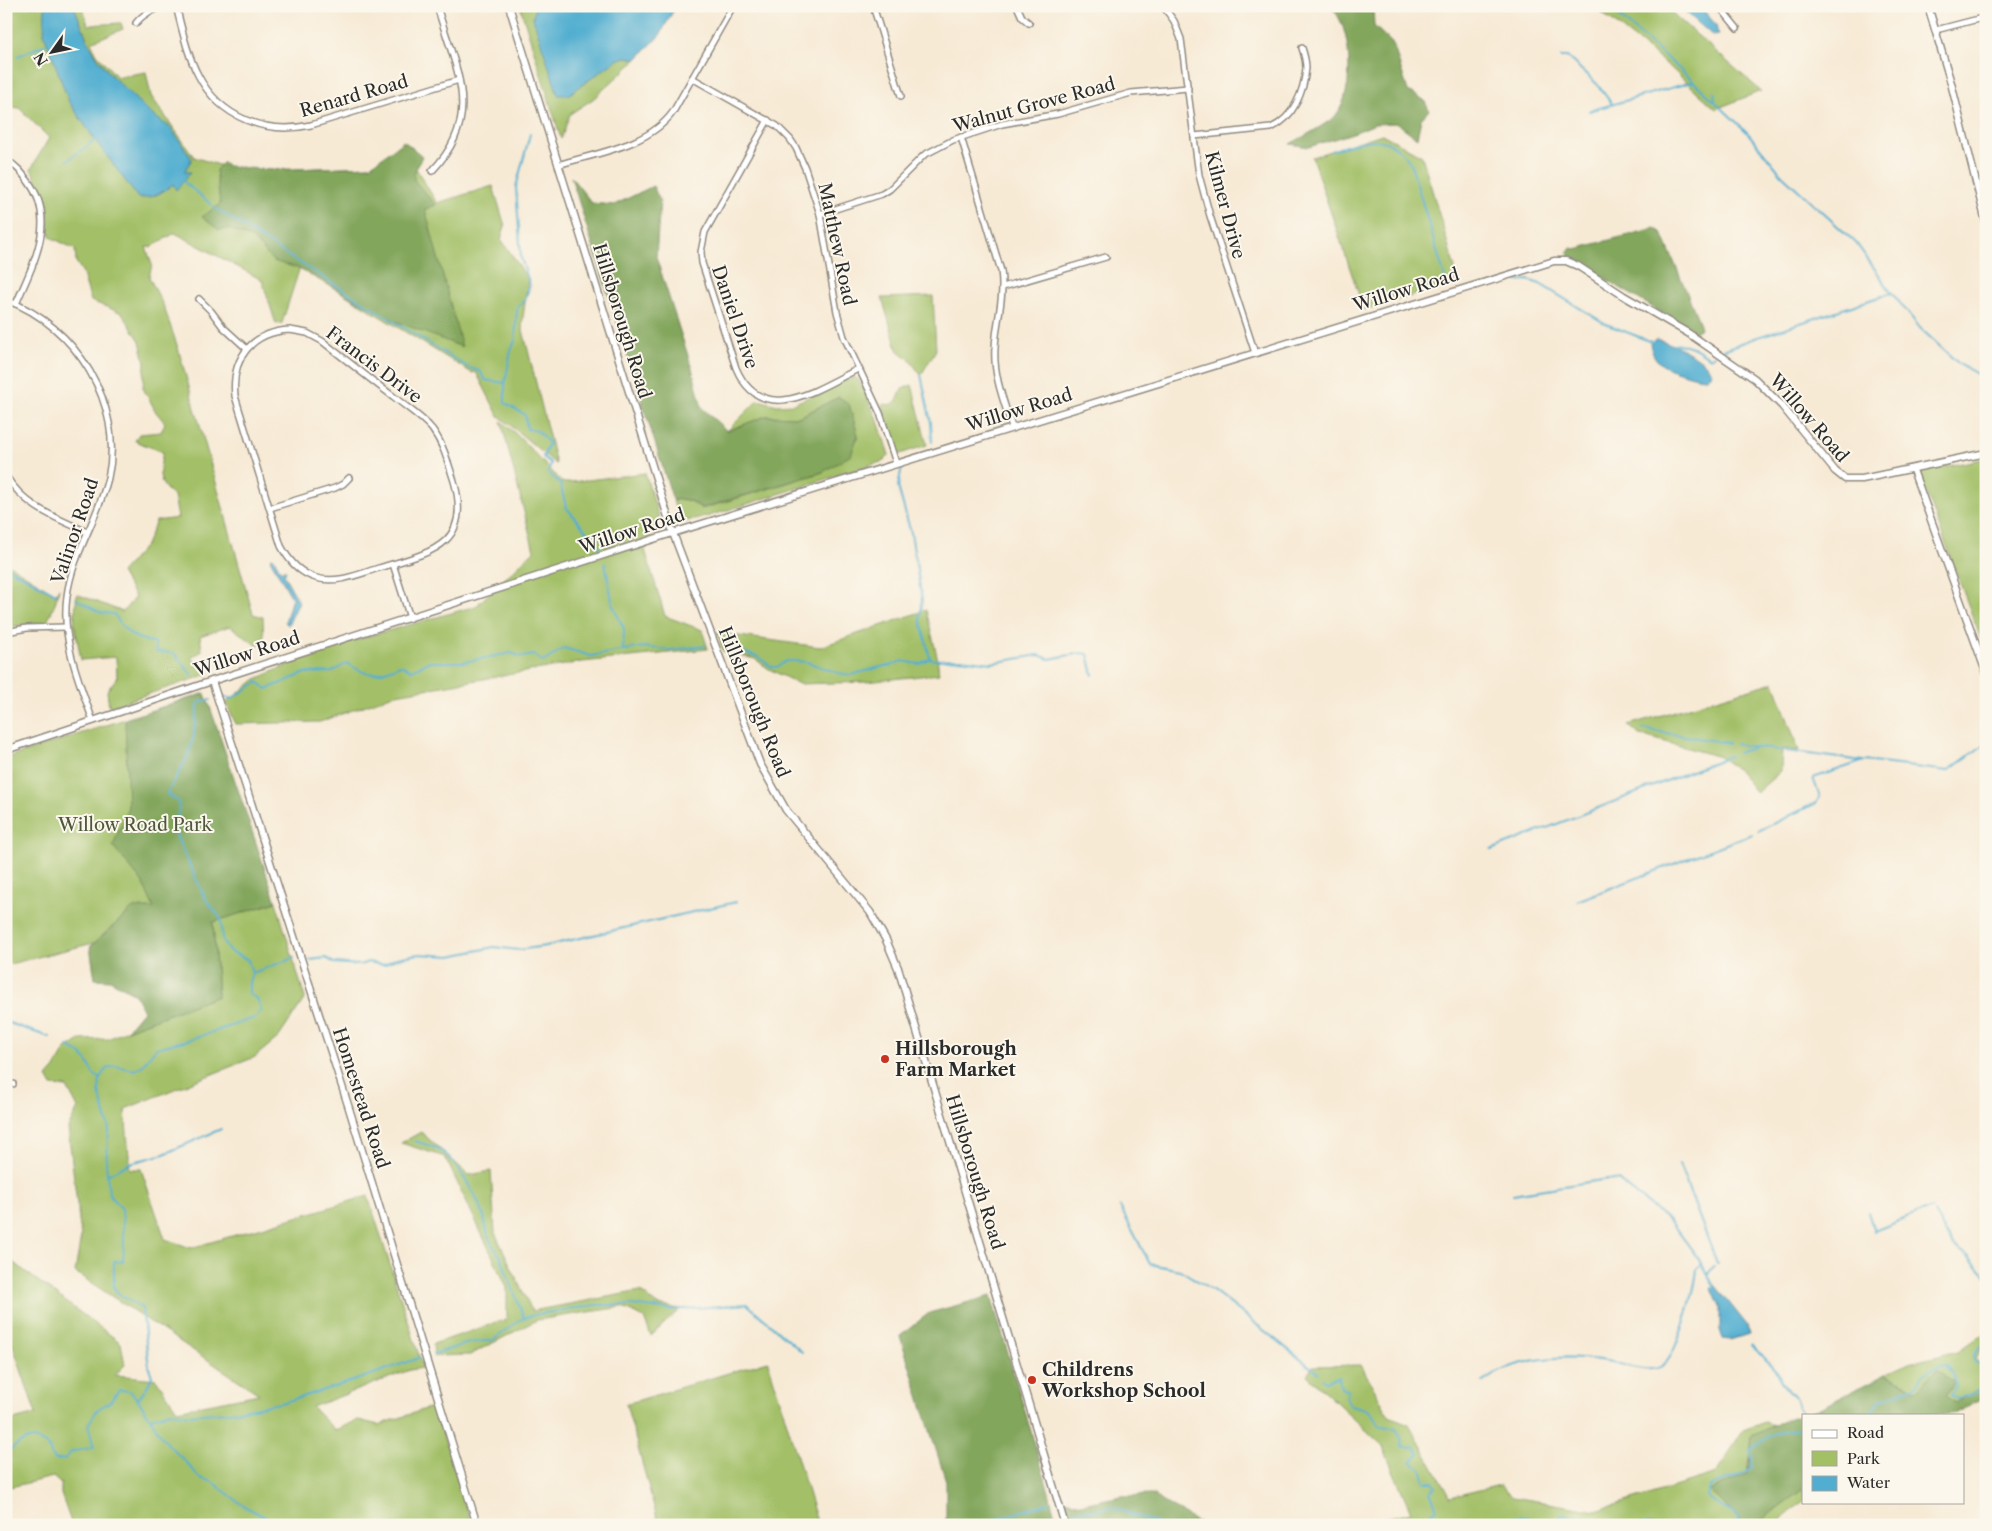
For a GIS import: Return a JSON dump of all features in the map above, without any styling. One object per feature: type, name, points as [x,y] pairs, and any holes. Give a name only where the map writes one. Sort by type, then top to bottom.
[{"type":"street","points":[[136,23],[142,16],[164,6]]},
{"type":"street","name":"Renard Road","points":[[176,6],[194,65],[204,85],[219,104],[229,111],[260,125],[290,128],[311,125],[459,80]]},
{"type":"street","points":[[432,171],[450,149],[460,125],[463,97],[437,6]]},
{"type":"street","name":"Hillsborough Road","points":[[509,6],[673,533],[766,778],[786,810],[870,912],[893,954],[1065,1525]]},
{"type":"street","points":[[558,165],[639,140],[653,132],[673,112],[733,6]]},
{"type":"street","points":[[873,6],[901,96]]},
{"type":"street","points":[[1017,6],[1022,17],[1028,23]]},
{"type":"street","name":"Kilmer Drive","points":[[1163,6],[1178,30],[1182,45],[1199,174],[1210,216],[1255,353]]},
{"type":"street","points":[[1718,6],[1737,28]]},
{"type":"street","points":[[1928,6],[1936,30],[1986,222]]},
{"type":"street","points":[[1936,30],[1986,17]]},
{"type":"street","points":[[1194,136],[1272,128],[1279,124],[1294,109],[1302,90],[1306,66],[1302,48]]},
{"type":"street","name":"Matthew Road","points":[[692,78],[768,120],[784,132],[796,148],[805,168],[820,214],[837,312],[844,337],[880,412],[896,463]]},
{"type":"street","name":"Walnut Grove Road","points":[[820,214],[882,194],[890,189],[924,155],[961,137],[1002,124],[1058,114],[1131,93],[1188,88]]},
{"type":"street","name":"Daniel Drive","points":[[768,120],[705,232],[702,242],[701,252],[704,274],[736,368],[743,381],[756,393],[770,399],[786,401],[801,397],[858,369]]},
{"type":"street","points":[[961,137],[991,238],[1003,287],[996,332],[995,360],[1000,391],[1012,427]]},
{"type":"street","points":[[6,160],[18,168],[33,187],[44,218],[40,243],[16,304]]},
{"type":"street","points":[[1003,287],[1106,257]]},
{"type":"street","name":"Willow Road","points":[[6,750],[212,681],[673,533],[1554,261],[1566,261],[1578,266],[1624,296],[1688,333],[1755,379],[1777,400],[1839,475],[1852,480],[1862,479],[1986,454]]},
{"type":"street","points":[[199,299],[211,311],[223,328],[247,349]]},
{"type":"street","name":"Valinor Road","points":[[6,300],[44,320],[66,339],[77,352],[96,383],[105,406],[110,444],[109,471],[103,495],[87,532],[69,584],[66,605],[66,627],[72,658],[93,721]]},
{"type":"street","name":"Francis Drive","points":[[290,330],[307,333],[322,341],[422,420],[437,436],[446,454],[459,498],[460,506],[457,522],[450,536],[437,548],[393,564],[337,580],[322,580],[308,575],[294,566],[285,553],[236,396],[235,375],[247,349],[262,337],[274,332],[290,330]]},
{"type":"street","points":[[1913,470],[1986,672]]},
{"type":"street","points":[[6,476],[25,500],[42,512],[87,532]]},
{"type":"street","points":[[270,508],[335,488],[349,478]]},
{"type":"street","points":[[393,564],[410,618]]},
{"type":"street","points":[[6,632],[27,628],[66,627]]},
{"type":"street","name":"Homestead Road","points":[[212,681],[348,1105],[478,1525]]},
{"type":"street","points":[[6,1084],[13,1084]]},
{"type":"green space","points":[[11,6],[82,6],[88,25],[121,23],[123,29],[91,42],[97,54],[117,77],[146,72],[151,96],[194,157],[225,167],[270,170],[371,166],[404,149],[437,203],[493,186],[505,226],[501,239],[528,279],[522,326],[556,464],[498,415],[476,372],[472,373],[300,267],[282,323],[276,324],[262,280],[175,233],[151,247],[146,247],[152,265],[149,277],[164,307],[178,348],[253,614],[263,617],[264,643],[256,645],[230,626],[200,636],[202,651],[191,658],[209,674],[109,707],[107,691],[117,677],[116,657],[81,660],[74,622],[77,594],[123,612],[135,597],[121,573],[146,545],[156,521],[178,518],[174,496],[164,486],[160,477],[163,452],[135,441],[139,434],[161,432],[165,423],[156,412],[143,388],[145,362],[140,341],[122,313],[91,301],[82,271],[76,262],[75,249],[50,237],[48,204],[31,169],[49,138],[19,108],[6,106],[6,18]]},
{"type":"green space","points":[[520,6],[537,6],[535,8],[568,95],[617,60],[626,57],[637,59],[593,99],[570,114],[561,139]]},
{"type":"green space","points":[[1330,6],[1373,6],[1374,26],[1393,44],[1408,91],[1424,100],[1429,110],[1421,119],[1417,138],[1397,123],[1375,124],[1309,147],[1290,144],[1336,115],[1342,105],[1349,76],[1349,59],[1343,28],[1338,15]]},
{"type":"green space","points":[[1593,6],[1664,6],[1761,91],[1716,109],[1671,68]]},
{"type":"green space","points":[[1382,134],[1422,156],[1459,282],[1364,310],[1312,157]]},
{"type":"green space","points":[[404,141],[422,156],[414,174],[414,180],[436,205],[425,209],[462,347],[395,321],[297,268],[273,261],[253,239],[229,229],[219,230],[202,217],[220,204],[216,170],[223,162],[228,166],[270,170],[370,166]]},
{"type":"green space","points":[[571,177],[592,203],[614,205],[653,186],[660,201],[656,257],[692,368],[702,408],[727,431],[766,416],[799,417],[839,397],[849,404],[858,435],[851,455],[823,472],[702,508],[688,500],[673,500]]},
{"type":"green space","points":[[1655,228],[1662,233],[1700,324],[1701,328],[1694,332],[1570,258],[1568,253],[1571,248],[1575,249]]},
{"type":"green space","points":[[933,296],[936,350],[921,375],[909,359],[897,349],[882,298]]},
{"type":"green space","points":[[854,377],[858,379],[878,421],[889,455],[884,461],[706,517],[680,523],[673,501],[688,501],[702,509],[823,472],[839,397],[799,417],[766,416],[727,431],[758,400],[777,405],[793,404]]},
{"type":"green space","points":[[912,385],[927,445],[900,454],[896,452],[882,404],[896,402],[902,389]]},
{"type":"green space","points":[[501,421],[563,483],[645,473],[659,517],[645,550],[665,616],[702,630],[708,649],[582,662],[396,694],[320,722],[236,724],[226,703],[256,679],[327,648],[476,606],[534,551]]},
{"type":"green space","points":[[1986,458],[1986,653],[1919,472]]},
{"type":"green space","points":[[6,563],[56,594],[59,588],[55,604],[47,622],[8,627],[6,621]]},
{"type":"green space","points":[[926,610],[937,656],[939,674],[866,682],[799,684],[769,669],[755,659],[723,651],[717,633],[820,647]]},
{"type":"green space","points":[[1774,682],[1799,751],[1782,749],[1781,771],[1756,793],[1739,771],[1720,757],[1640,735],[1628,725]]},
{"type":"green space","name":"Willow Road Park","points":[[205,693],[273,898],[6,965],[6,758]]},
{"type":"green space","points":[[203,694],[209,704],[276,902],[213,922],[218,996],[127,1030],[143,1011],[135,994],[110,980],[95,979],[90,947],[133,908],[154,908],[142,882],[113,846],[128,807],[125,719]]},
{"type":"green space","points":[[276,902],[305,998],[279,1037],[255,1057],[125,1109],[130,1169],[141,1169],[165,1239],[191,1248],[368,1196],[423,1368],[410,1370],[312,1407],[335,1430],[358,1420],[379,1425],[434,1406],[472,1525],[72,1525],[61,1494],[61,1484],[53,1477],[6,1488],[6,1422],[36,1414],[6,1325],[6,1257],[121,1343],[125,1365],[115,1375],[156,1379],[177,1410],[259,1394],[75,1272],[81,1237],[68,1128],[78,1108],[67,1087],[52,1086],[47,1077],[55,1068],[65,1050],[80,1040],[108,1039],[218,996],[213,922]]},
{"type":"green space","points":[[421,1132],[469,1175],[491,1171],[495,1233],[532,1311],[640,1291],[657,1305],[680,1309],[651,1336],[644,1318],[622,1307],[537,1320],[470,1355],[434,1356],[433,1344],[507,1319],[507,1287],[445,1157],[401,1143]]},
{"type":"green space","points":[[991,1296],[1057,1525],[946,1525],[946,1481],[900,1336],[929,1313]]},
{"type":"green space","points":[[1986,1331],[1986,1348],[1983,1348],[1975,1358],[1986,1367],[1986,1385],[1955,1402],[1945,1395],[1916,1390],[1886,1374],[1910,1363],[1958,1351]]},
{"type":"green space","points":[[768,1361],[818,1525],[659,1525],[626,1404]]},
{"type":"green space","points":[[1361,1365],[1389,1416],[1409,1424],[1450,1497],[1500,1485],[1513,1497],[1596,1511],[1716,1474],[1743,1430],[1765,1422],[1774,1425],[1752,1436],[1738,1525],[1355,1525],[1411,1512],[1382,1445],[1307,1375],[1313,1366]]},
{"type":"green space","points":[[1937,1369],[1954,1382],[1945,1395],[1955,1402],[1986,1385],[1986,1397],[1954,1414],[1804,1414],[1818,1409],[1886,1374],[1916,1390]]},
{"type":"green space","points":[[1802,1415],[1802,1490],[1757,1525],[1738,1525],[1740,1521],[1710,1490],[1748,1473],[1752,1436],[1774,1425]]},
{"type":"green space","points":[[1802,1490],[1802,1503],[1790,1511],[1777,1525],[1757,1525]]},
{"type":"green space","points":[[1152,1495],[1202,1525],[1074,1525],[1065,1500],[1082,1504],[1121,1496]]},
{"type":"water","points":[[45,6],[74,6],[89,44],[99,60],[111,75],[151,114],[171,128],[192,159],[184,172],[191,172],[176,190],[173,184],[157,195],[148,198],[138,198],[95,140],[69,102],[44,34]]},
{"type":"water","points":[[537,6],[596,6],[598,8],[600,6],[676,6],[660,35],[637,59],[626,57],[617,60],[568,95],[558,95],[533,18]]},
{"type":"water","points":[[1679,6],[1700,6],[1716,25],[1718,35],[1713,36]]},
{"type":"water","points":[[1656,339],[1671,344],[1696,357],[1709,367],[1712,373],[1706,378],[1698,377],[1662,365],[1654,356],[1650,343]]},
{"type":"water","points":[[273,557],[280,570],[286,570],[284,575],[299,602],[288,625],[285,622],[292,598],[270,559]]},
{"type":"water","points":[[1715,1285],[1747,1325],[1749,1334],[1730,1340],[1723,1339],[1720,1330],[1720,1306],[1712,1288]]},
{"type":"waterway","points":[[1607,6],[1692,80],[1747,132],[1782,175],[1856,243],[1920,328],[1959,364],[1986,379]]},
{"type":"waterway","points":[[18,56],[46,44]]},
{"type":"waterway","points":[[1561,57],[1567,57],[1597,84],[1612,104]]},
{"type":"waterway","points":[[1589,111],[1692,82]]},
{"type":"waterway","points":[[1714,91],[1715,101]]},
{"type":"waterway","points":[[505,383],[511,350],[515,341],[517,308],[525,300],[530,285],[521,258],[516,187],[530,134]]},
{"type":"waterway","points":[[67,161],[95,140]]},
{"type":"waterway","points":[[1331,151],[1355,143],[1376,140],[1394,146],[1403,153],[1411,164],[1445,278]]},
{"type":"waterway","points":[[183,181],[212,205]]},
{"type":"waterway","points":[[215,208],[274,246]]},
{"type":"waterway","points":[[276,248],[469,368],[480,371],[485,380],[505,383],[505,403],[525,415],[527,429],[538,431],[549,443],[543,457],[551,463],[548,473],[560,483],[566,507],[600,548]]},
{"type":"waterway","points":[[1517,281],[1528,280],[1540,284],[1606,324],[1652,342]]},
{"type":"waterway","points":[[1723,350],[1891,293]]},
{"type":"waterway","points":[[1674,345],[1689,346],[1710,358],[1714,355]]},
{"type":"waterway","points":[[921,375],[931,423],[932,442]]},
{"type":"waterway","points":[[902,466],[898,487],[911,533],[922,600],[920,618],[930,658]]},
{"type":"waterway","points":[[605,563],[613,606],[624,629],[623,650]]},
{"type":"waterway","points":[[6,567],[56,594]]},
{"type":"waterway","points":[[76,599],[101,613],[114,614],[122,626],[131,634],[155,643],[156,652],[174,653],[192,675]]},
{"type":"waterway","points":[[723,643],[730,648],[758,657],[772,667],[777,667],[786,661],[807,662],[838,673],[851,675],[890,666],[902,661],[919,664],[930,658],[934,660],[961,659],[991,663],[1039,655],[1049,659],[1081,653],[1088,654],[1093,675]]},
{"type":"waterway","points":[[223,696],[231,699],[258,682],[267,689],[305,673],[332,672],[347,663],[361,671],[373,674],[400,665],[412,670],[428,662],[464,662],[511,653],[522,657],[534,655],[543,662],[564,648],[591,656],[643,647],[669,650],[705,646]]},
{"type":"waterway","points":[[138,1399],[152,1376],[149,1368],[142,1308],[119,1294],[114,1288],[114,1261],[123,1262],[124,1238],[122,1209],[109,1194],[106,1164],[109,1129],[99,1092],[100,1078],[106,1069],[116,1066],[134,1070],[142,1066],[156,1048],[192,1039],[257,1017],[261,1009],[257,999],[249,994],[249,982],[252,973],[248,960],[228,950],[222,939],[221,919],[205,898],[177,838],[175,825],[179,810],[178,801],[167,794],[187,758],[193,739],[198,705],[201,701],[211,700]]},
{"type":"waterway","points":[[1642,729],[1728,743]]},
{"type":"waterway","points":[[1758,831],[1816,803],[1820,797],[1813,778],[1864,761],[1948,771],[1986,743]]},
{"type":"waterway","points":[[1736,744],[1753,747]]},
{"type":"waterway","points":[[1738,753],[1754,747],[1863,761]]},
{"type":"waterway","points":[[1491,850],[1730,756]]},
{"type":"waterway","points":[[1577,901],[1752,834]]},
{"type":"waterway","points":[[310,960],[326,958],[334,963],[360,965],[368,962],[383,965],[397,958],[419,954],[451,956],[494,947],[518,950],[546,946],[736,902]]},
{"type":"waterway","points":[[252,973],[294,958]]},
{"type":"waterway","points":[[6,1022],[49,1037]]},
{"type":"waterway","points":[[68,1047],[84,1057],[93,1074],[100,1078]]},
{"type":"waterway","points":[[107,1175],[130,1163],[164,1154],[221,1129]]},
{"type":"waterway","points":[[415,1141],[443,1152],[454,1163],[467,1182],[482,1210],[489,1237],[500,1255],[524,1318]]},
{"type":"waterway","points":[[1679,1164],[1717,1263]]},
{"type":"waterway","points":[[1513,1194],[1608,1179],[1618,1180],[1671,1222],[1698,1258],[1715,1287]]},
{"type":"waterway","points":[[1120,1207],[1150,1264],[1180,1270],[1214,1291],[1318,1373]]},
{"type":"waterway","points":[[1868,1212],[1874,1231],[1932,1208]]},
{"type":"waterway","points":[[1934,1213],[1952,1244],[1968,1256],[1986,1276]]},
{"type":"waterway","points":[[1483,1382],[1496,1373],[1511,1367],[1542,1359],[1590,1359],[1642,1369],[1662,1366],[1674,1350],[1685,1321],[1697,1268],[1702,1265]]},
{"type":"waterway","points":[[1708,1274],[1714,1266]]},
{"type":"waterway","points":[[433,1354],[469,1343],[493,1340],[520,1320],[533,1315],[595,1305],[631,1305],[671,1310],[747,1304],[802,1352]]},
{"type":"waterway","points":[[1752,1344],[1778,1373],[1781,1382],[1795,1398],[1799,1409],[1804,1414]]},
{"type":"waterway","points":[[1986,1346],[1981,1346],[1973,1356],[1974,1361],[1986,1371]]},
{"type":"waterway","points":[[151,1418],[171,1412],[190,1415],[238,1411],[285,1402],[419,1358]]},
{"type":"waterway","points":[[1871,1414],[1880,1399],[1914,1386],[1924,1374],[1936,1367],[1946,1365],[1953,1373],[1955,1386],[1950,1394],[1958,1398],[1972,1394],[1986,1384]]},
{"type":"waterway","points":[[1322,1378],[1325,1381],[1339,1377],[1341,1388],[1348,1391],[1346,1397],[1350,1405],[1371,1413],[1379,1425],[1396,1429],[1401,1438],[1402,1446],[1414,1447],[1419,1454],[1411,1462],[1421,1468],[1425,1482],[1433,1482],[1436,1486],[1430,1492],[1437,1509],[1432,1512],[1437,1525]]},
{"type":"waterway","points":[[6,1453],[22,1441],[32,1439],[43,1442],[49,1447],[51,1455],[56,1460],[66,1459],[71,1452],[94,1447],[88,1425],[97,1410],[111,1401],[119,1390],[130,1391],[143,1407],[162,1437],[199,1478],[211,1481],[244,1506],[280,1525]]},
{"type":"waterway","points":[[1736,1525],[1738,1517],[1708,1496],[1710,1486],[1738,1475],[1752,1467],[1750,1449],[1761,1441],[1778,1432],[1802,1428]]},
{"type":"waterway","points":[[977,1525],[1048,1503]]},
{"type":"waterway","points":[[1075,1511],[1113,1507],[1160,1525]]},
{"type":"waterway","points":[[1554,1525],[1561,1515],[1586,1517],[1592,1525]]},
{"type":"waterway","points":[[1491,1525],[1517,1517],[1528,1517],[1536,1525]]},
{"type":"place","name":"Hillsborough Farm Market","points":[[885,1059]]},
{"type":"place","name":"Childrens Workshop School","points":[[1032,1380]]}]
